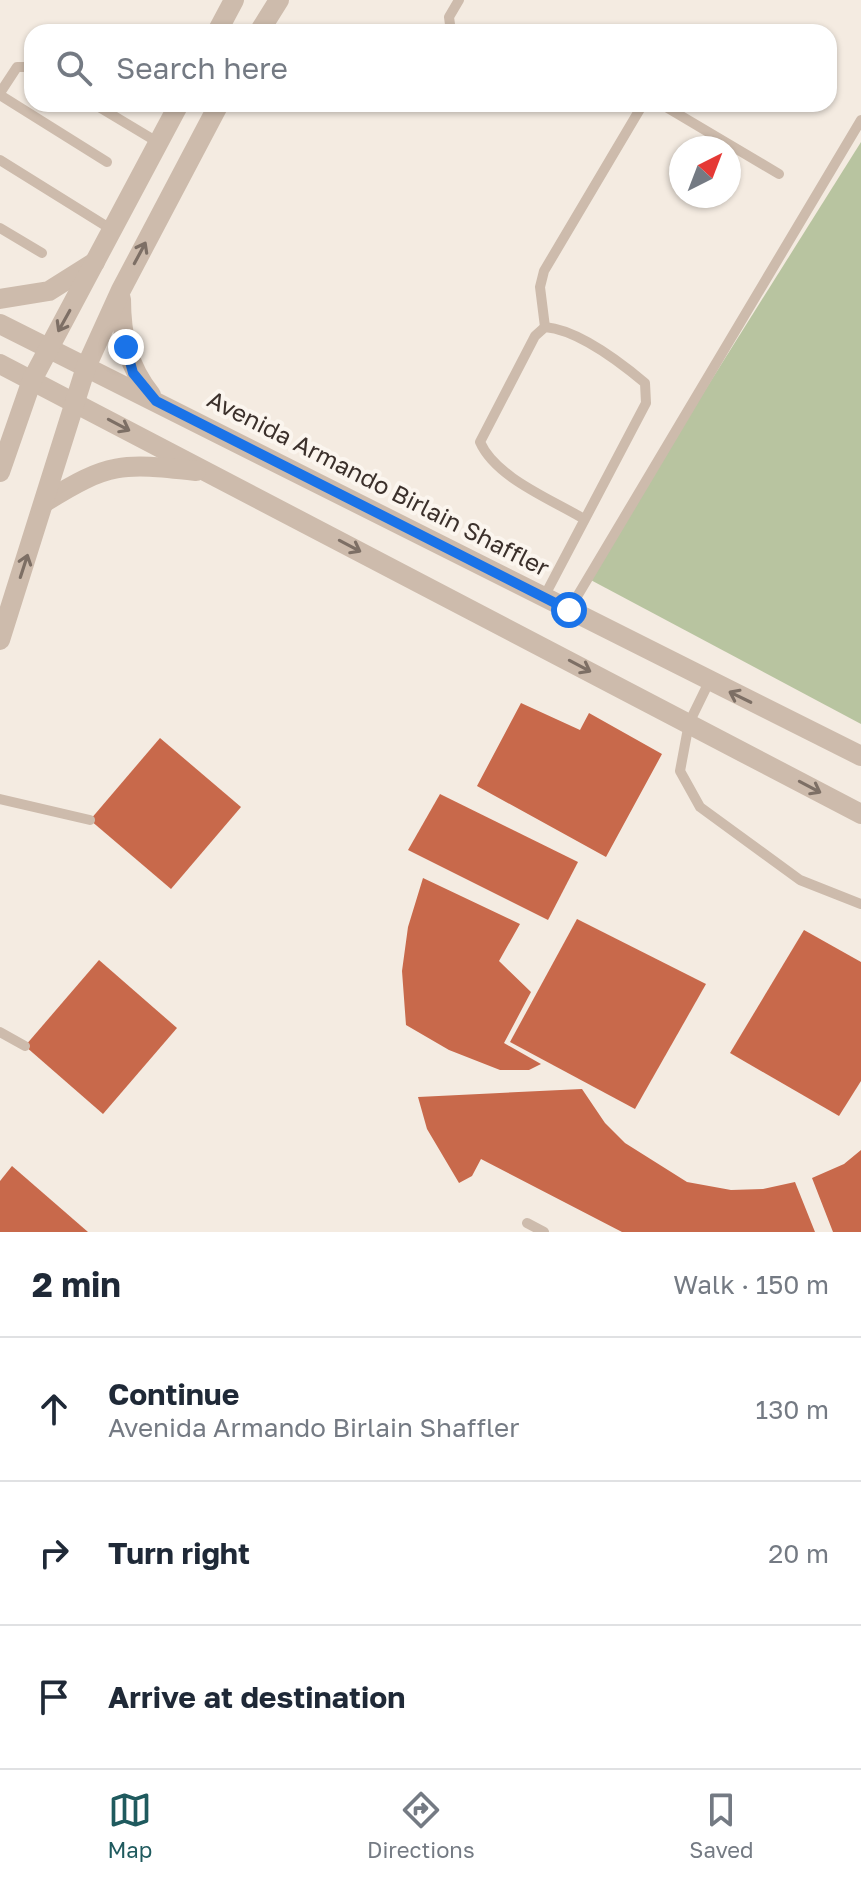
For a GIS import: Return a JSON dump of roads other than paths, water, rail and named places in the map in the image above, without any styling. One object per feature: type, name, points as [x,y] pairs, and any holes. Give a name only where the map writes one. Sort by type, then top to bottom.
[{"type":"street","points":[[221,24],[234,0]]},
{"type":"street","points":[[264,24],[279,0]]},
{"type":"street","points":[[0,472],[32,380],[99,260],[175,112]]},
{"type":"street","points":[[0,640],[86,367],[121,290],[215,112]]},
{"type":"street","points":[[0,299],[49,291],[99,260]]},
{"type":"street","points":[[121,290],[121,328],[133,373],[156,401]]},
{"type":"street","name":"Avenida Armando Birlain Shaffler","points":[[0,324],[861,756]]},
{"type":"street","points":[[0,364],[861,814]]},
{"type":"street","points":[[45,502],[108,468],[139,465],[207,472]]},
{"type":"lane","points":[[450,24],[449,17],[459,0]]},
{"type":"lane","points":[[24,67],[17,67],[0,94],[24,109]]},
{"type":"lane","points":[[28,112],[107,162]]},
{"type":"lane","points":[[107,112],[159,143]]},
{"type":"lane","points":[[545,327],[540,287],[544,271],[638,112]]},
{"type":"lane","points":[[674,112],[779,174]]},
{"type":"lane","points":[[569,610],[861,120]]},
{"type":"lane","points":[[0,160],[114,231]]},
{"type":"lane","points":[[0,228],[42,253]]},
{"type":"lane","points":[[544,597],[646,403],[645,383],[627,368],[560,328],[545,327],[535,336],[480,442],[486,455],[521,482],[584,519]]},
{"type":"lane","points":[[709,682],[689,723],[680,771],[700,807],[800,880],[861,904]]},
{"type":"lane","points":[[0,799],[90,820]]},
{"type":"lane","points":[[0,1032],[25,1046]]},
{"type":"lane","points":[[527,1223],[544,1232]]}]
